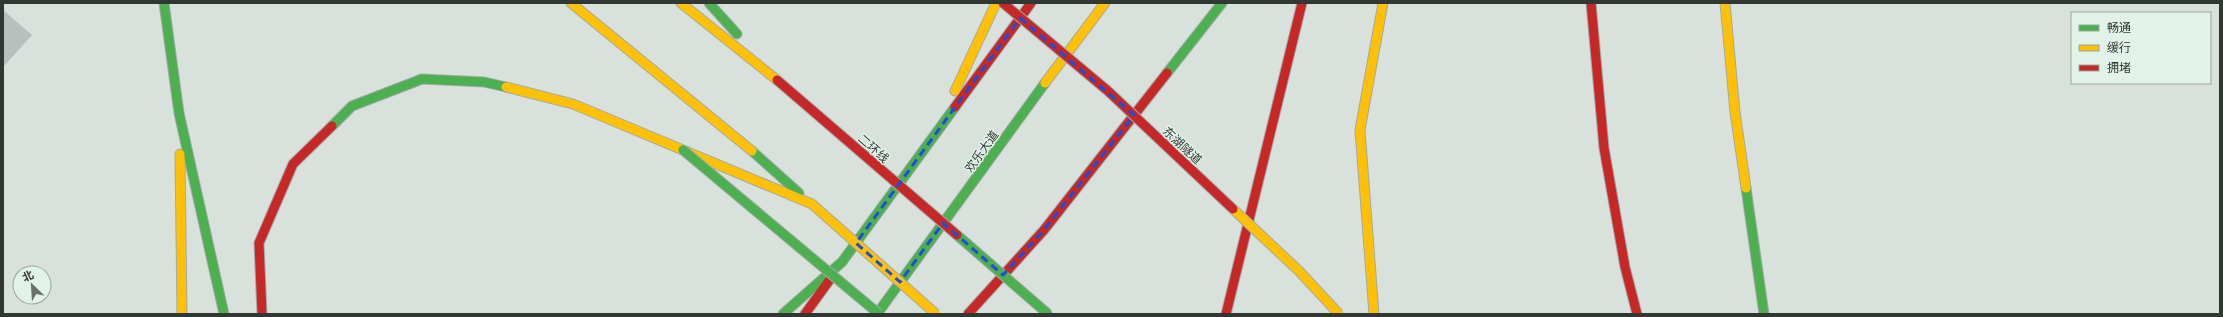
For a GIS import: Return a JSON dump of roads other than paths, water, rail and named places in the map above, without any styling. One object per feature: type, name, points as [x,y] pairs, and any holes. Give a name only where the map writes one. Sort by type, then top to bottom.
[{"type":"main road","points":[[164,3],[179,113],[224,314]]},
{"type":"main road","points":[[571,3],[734,135],[936,314]]},
{"type":"main road","name":"二环线","points":[[682,3],[777,80],[1048,314]]},
{"type":"main road","points":[[709,3],[777,80]]},
{"type":"main road","points":[[934,136],[996,3]]},
{"type":"main road","name":"东湖隧道","points":[[1003,3],[1108,91],[1299,271],[1339,314]]},
{"type":"main road","points":[[805,314],[1031,3]]},
{"type":"main road","name":"欢乐大道","points":[[878,314],[1042,87],[1105,3]]},
{"type":"main road","points":[[968,314],[1044,230],[1222,3]]},
{"type":"main road","points":[[1226,314],[1302,3]]},
{"type":"main road","points":[[1374,314],[1360,130],[1383,3]]},
{"type":"main road","points":[[1591,3],[1604,148],[1625,267],[1636,314]]},
{"type":"main road","points":[[1725,3],[1735,112],[1764,314]]},
{"type":"main road","points":[[262,314],[259,243],[293,164],[352,106],[422,79],[484,82],[573,104],[812,204]]},
{"type":"main road","points":[[179,113],[182,314]]},
{"type":"main road","points":[[682,150],[878,314]]},
{"type":"main road","points":[[783,314],[842,262]]}]
